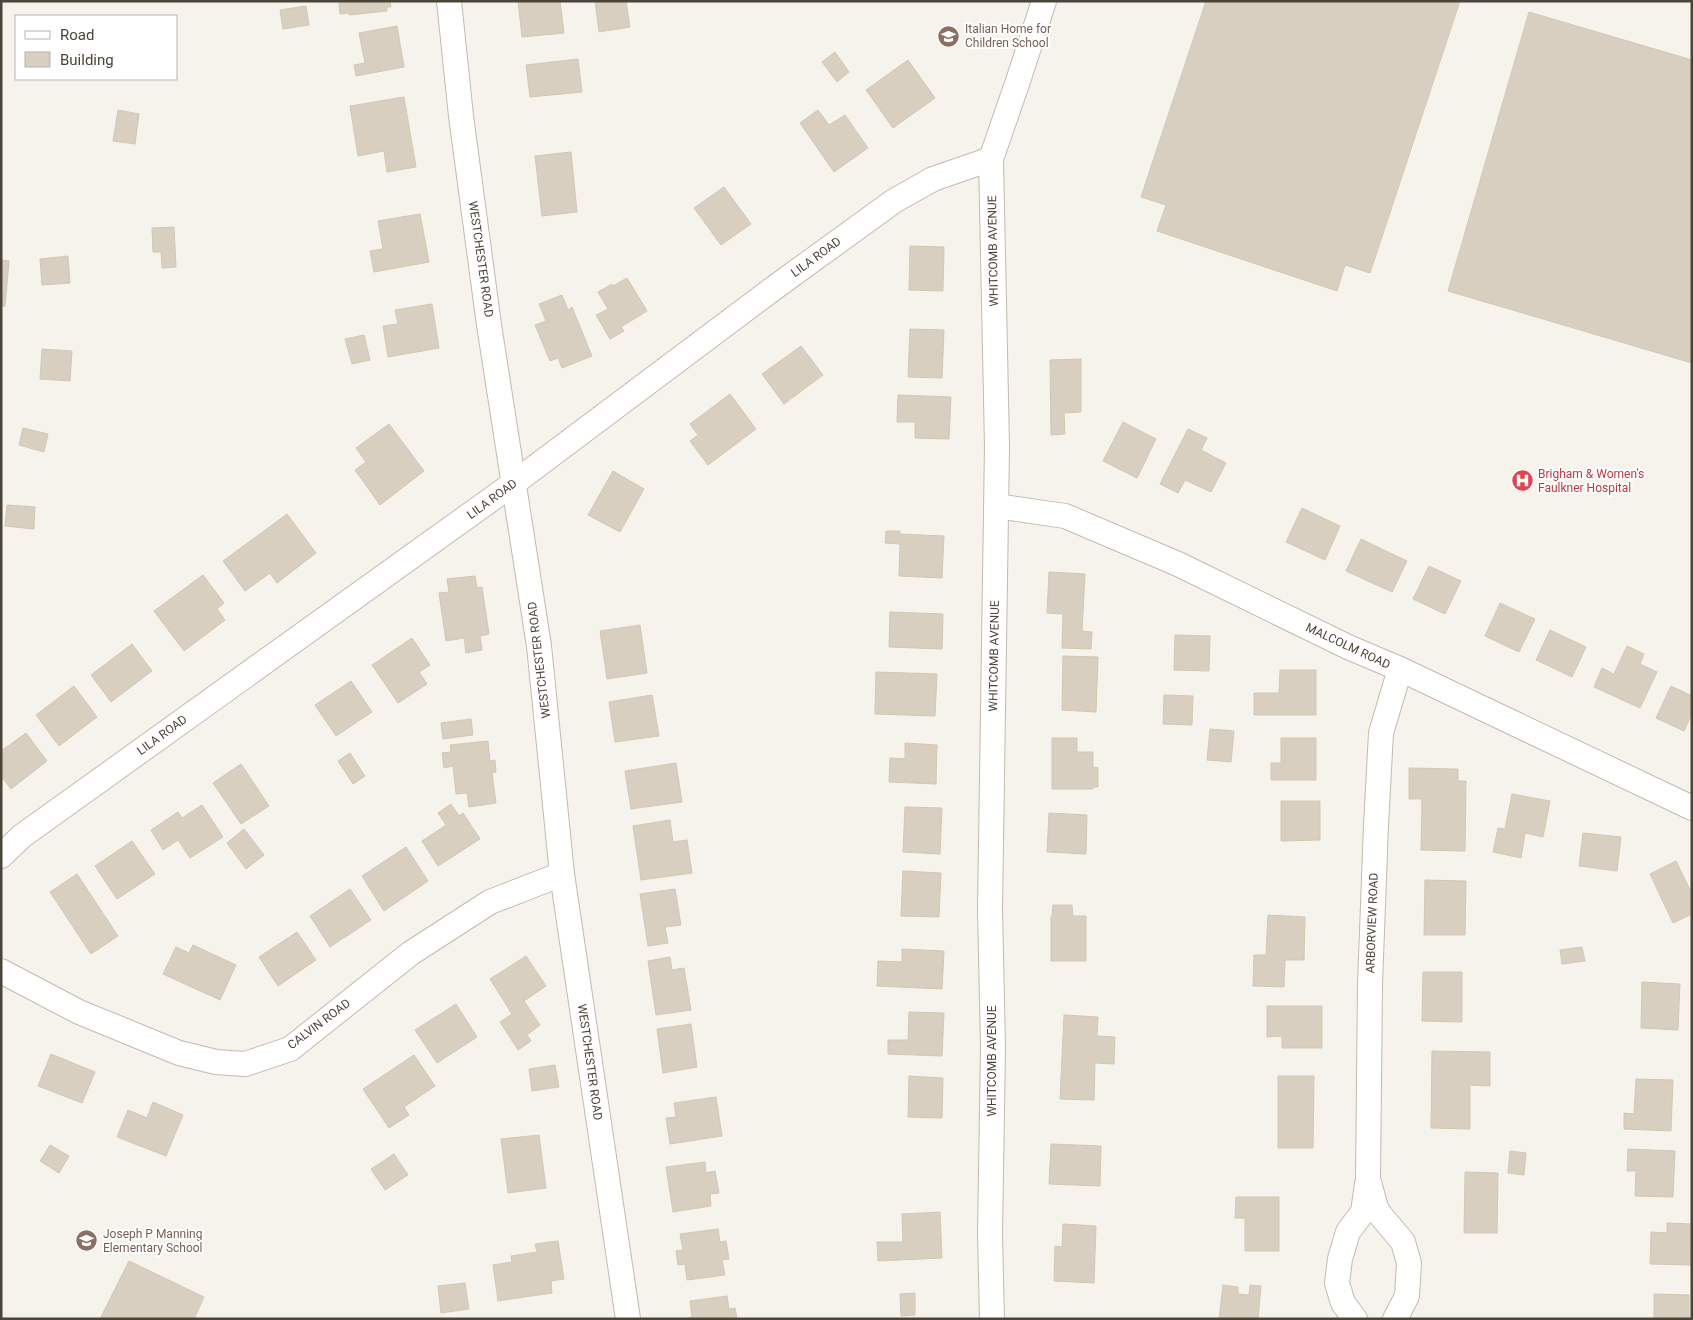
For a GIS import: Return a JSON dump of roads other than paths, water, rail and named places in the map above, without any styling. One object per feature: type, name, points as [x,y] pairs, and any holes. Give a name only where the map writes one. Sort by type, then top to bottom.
[{"type":"street","name":"WESTCHESTER ROAD","points":[[449,1],[489,325],[539,646],[562,874],[628,1319]]},
{"type":"street","name":"WHITCOMB AVENUE","points":[[992,1319],[990,1234],[993,1048],[990,909],[997,446],[991,159],[1044,1]]},
{"type":"street","name":"LILA ROAD","points":[[1,856],[22,836],[514,483],[894,200],[933,179],[991,159]]},
{"type":"street","name":"MALCOLM ROAD","points":[[996,506],[1065,516],[1178,564],[1348,647],[1400,669],[1692,808]]},
{"type":"street","name":"ARBORVIEW ROAD","points":[[1354,1319],[1343,1303],[1337,1283],[1340,1259],[1348,1232],[1363,1212],[1368,1179],[1371,974],[1381,733],[1400,669]]},
{"type":"street","name":"CALVIN ROAD","points":[[1,971],[79,1012],[179,1053],[216,1062],[246,1064],[290,1048],[411,953],[490,902],[562,874]]},
{"type":"street","name":"ARBORVIEW ROAD","points":[[1368,1179],[1377,1211],[1403,1242],[1409,1263],[1407,1296],[1395,1319]]},
{"type":"place","name":"Italian Home for Children School","points":[[949,36]]},
{"type":"place","name":"Brigham & Women's Faulkner Hospital","points":[[1522,481]]},
{"type":"place","name":"Joseph P Manning Elementary School","points":[[87,1241]]}]
